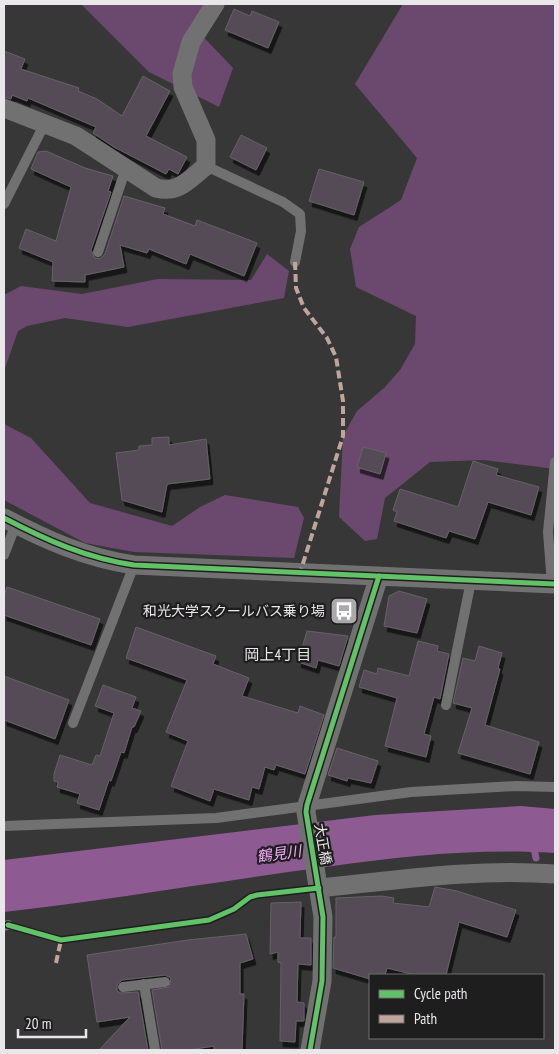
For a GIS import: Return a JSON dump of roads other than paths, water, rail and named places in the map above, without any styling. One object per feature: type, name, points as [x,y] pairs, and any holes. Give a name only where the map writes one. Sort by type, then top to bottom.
[{"type":"street","points":[[4,108],[76,136],[156,188],[165,190],[176,189],[206,166],[206,140],[183,87],[182,74],[191,42],[215,4]]},
{"type":"street","points":[[10,521],[47,540],[82,554],[134,565],[554,584]]},
{"type":"street","points":[[307,808],[379,576]]},
{"type":"street","name":"大正橋","points":[[307,808],[323,917],[322,981],[310,1050]]},
{"type":"street","points":[[319,884],[444,875],[520,872],[555,874]]},
{"type":"lane","points":[[4,204],[45,123]]},
{"type":"lane","points":[[206,166],[283,202],[300,214],[301,231],[295,262]]},
{"type":"lane","points":[[98,252],[126,168]]},
{"type":"lane","points":[[554,584],[548,532],[555,462]]},
{"type":"lane","points":[[4,555],[10,521]]},
{"type":"lane","points":[[73,723],[134,565]]},
{"type":"lane","points":[[446,705],[471,581]]},
{"type":"lane","points":[[4,826],[216,818],[307,808],[411,792],[516,786],[555,787]]},
{"type":"lane","points":[[123,987],[165,982]]},
{"type":"lane","points":[[144,984],[154,1050]]},
{"type":"water","name":"鶴見川","points":[[521,806],[555,809],[555,853],[469,852],[383,859],[4,912],[4,860],[375,815]]},
{"type":"waterway","points":[[533,844],[536,858]]},
{"type":"place","name":"和光大学スクールバス乗り場","points":[[344,611]]},
{"type":"district","name":"岡上4丁目","points":[[278,655]]}]
